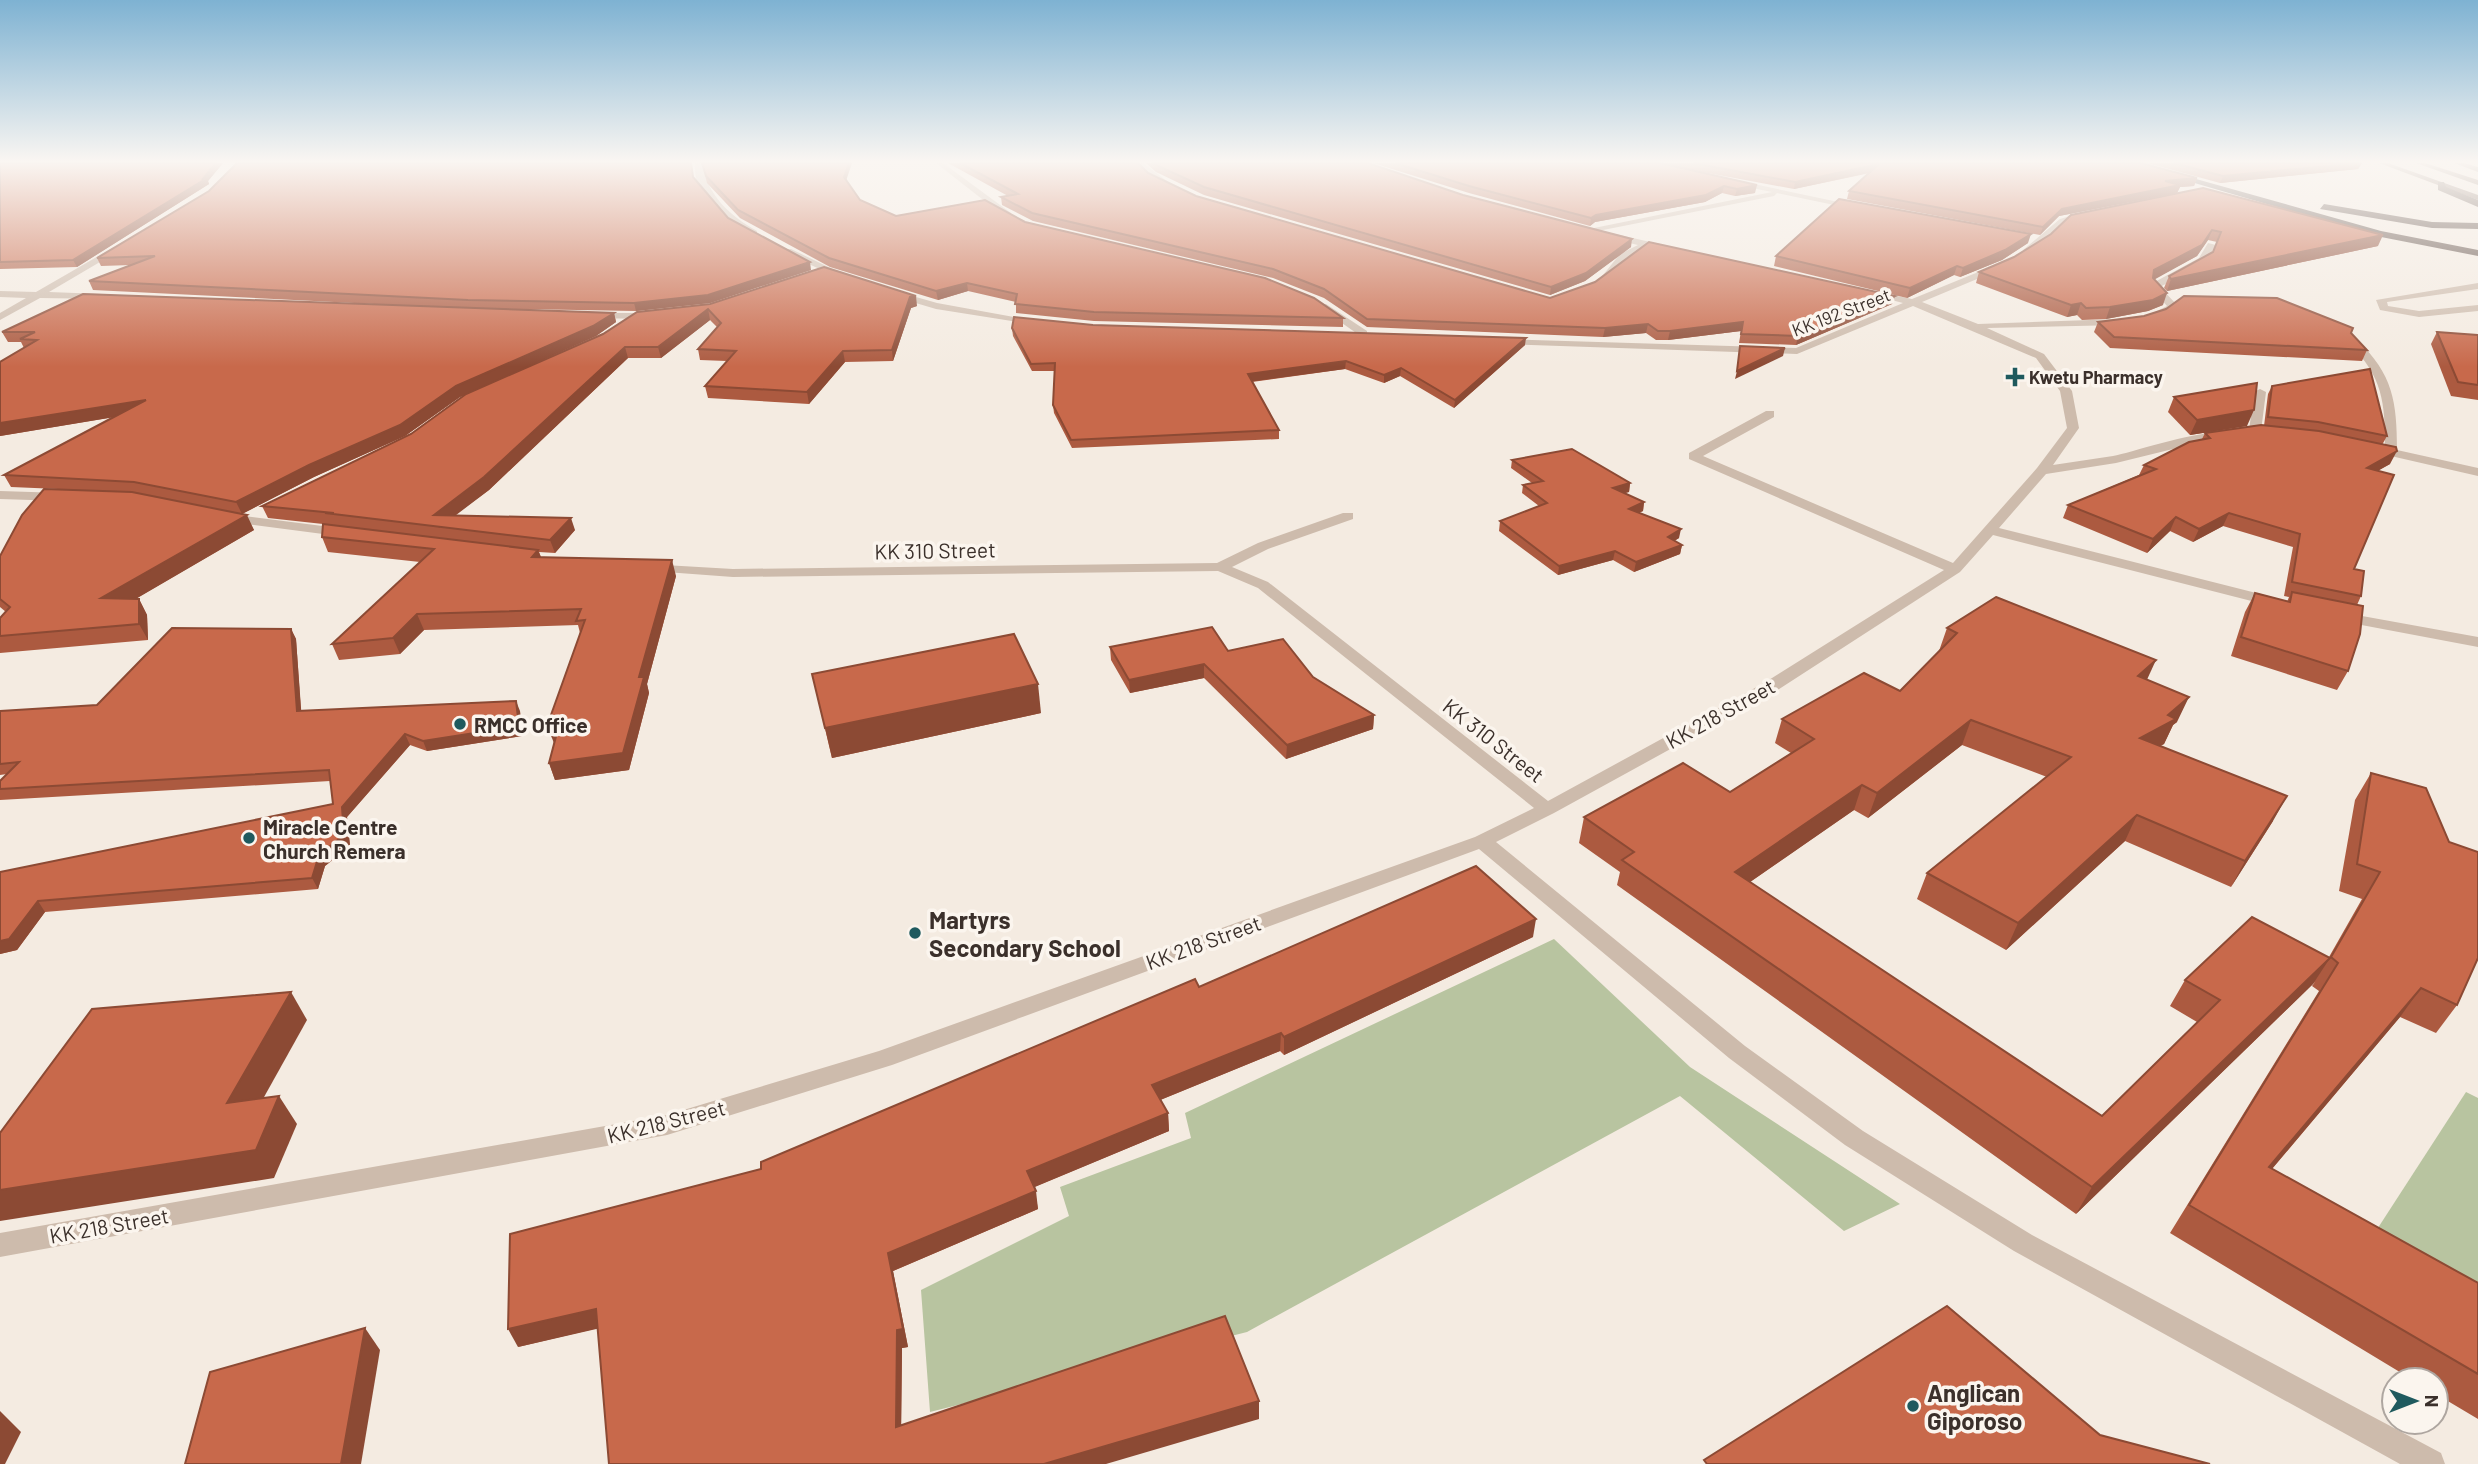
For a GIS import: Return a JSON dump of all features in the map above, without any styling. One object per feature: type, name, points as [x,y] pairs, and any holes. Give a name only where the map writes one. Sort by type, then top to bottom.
[{"type":"highway","points":[[2377,231],[2478,262]]},
{"type":"highway","points":[[2420,231],[2478,241]]},
{"type":"highway","points":[[2428,245],[2478,253]]},
{"type":"street","points":[[753,231],[769,240]]},
{"type":"street","points":[[1593,231],[1687,253]]},
{"type":"street","points":[[2015,258],[2043,241],[2053,231]]},
{"type":"street","points":[[2030,239],[2043,241]]},
{"type":"street","points":[[0,317],[44,294],[126,244]]},
{"type":"street","points":[[1591,289],[1612,272],[1623,256],[1646,244]]},
{"type":"street","points":[[1972,325],[2090,325],[2157,316],[2173,307],[2154,286],[2203,260],[2211,245]]},
{"type":"street","points":[[781,247],[826,271],[850,279]]},
{"type":"street","name":"KK 192 Street","points":[[1493,340],[1797,351],[2006,264]]},
{"type":"street","points":[[813,275],[826,271]]},
{"type":"street","points":[[2478,286],[2381,300],[2384,308],[2417,315],[2478,308]]},
{"type":"street","name":"KK 218 Street","points":[[0,1245],[667,1125],[884,1059],[1482,841],[1547,809],[1770,687],[1955,569],[2042,471],[2073,428],[2066,391],[2040,356],[2011,340],[1914,303],[1862,290]]},
{"type":"street","points":[[886,291],[936,306],[1043,323]]},
{"type":"street","points":[[0,294],[110,297]]},
{"type":"street","points":[[1319,302],[1363,333]]},
{"type":"street","points":[[581,316],[662,316]]},
{"type":"street","points":[[612,333],[636,317]]},
{"type":"street","points":[[1342,334],[1376,334]]},
{"type":"street","points":[[2353,342],[2369,355],[2391,399],[2391,452]]},
{"type":"street","points":[[2042,471],[2116,459],[2188,440],[2261,432],[2260,392]]},
{"type":"street","points":[[1770,414],[1693,456],[1955,569]]},
{"type":"street","points":[[2365,447],[2478,472]]},
{"type":"street","points":[[0,495],[84,498]]},
{"type":"street","points":[[244,522],[266,510]]},
{"type":"street","points":[[218,516],[244,522],[362,535]]},
{"type":"street","points":[[1220,567],[1263,546],[1349,516]]},
{"type":"street","points":[[1990,530],[2291,606]]},
{"type":"street","name":"KK 310 Street","points":[[636,566],[733,573],[1220,567],[1263,585],[1547,809]]},
{"type":"street","points":[[2326,613],[2478,642]]},
{"type":"street","points":[[1482,841],[1737,1052],[1854,1138],[2023,1242],[2430,1464]]},
{"type":"green space","points":[[1554,939],[1690,1067],[1900,1204],[1844,1231],[1680,1096],[1247,1332],[930,1412],[921,1290],[1069,1216],[1060,1187],[1191,1138],[1185,1113]]},
{"type":"green space","points":[[2466,1092],[2478,1098],[2478,1297],[2374,1234]]},
{"type":"building","points":[[0,231],[120,231],[73,260],[0,262]]},
{"type":"building","points":[[142,231],[753,231],[810,262],[708,295],[634,303],[468,300],[89,281],[155,256],[97,258]]},
{"type":"building","points":[[778,231],[1065,231],[1265,278],[1314,298],[1343,318],[1094,312],[1015,304],[1017,294],[967,283],[936,291],[829,258]]},
{"type":"building","points":[[1111,231],[1319,231],[1550,298],[1595,282],[1649,242],[1895,296],[1798,336],[1741,334],[1743,322],[1658,331],[1648,324],[1605,328],[1367,319],[1324,289],[1273,269]]},
{"type":"building","points":[[1358,231],[1603,231],[1632,239],[1586,273],[1551,287]]},
{"type":"building","points":[[1803,231],[2016,231],[2031,234],[2005,250],[1963,268],[1957,266],[1910,288],[1776,256]]},
{"type":"building","points":[[2054,231],[2211,231],[2202,245],[2154,270],[2153,278],[2167,293],[2153,300],[2086,308],[2081,303],[2071,305],[1979,272],[2014,257]]},
{"type":"building","points":[[2218,231],[2369,231],[2383,235],[2171,279],[2169,276],[2213,252],[2221,232]]},
{"type":"building","points":[[824,267],[916,296],[910,297],[892,350],[843,351],[807,392],[705,386],[736,351],[698,349],[721,323],[708,309],[658,347],[625,347],[484,477],[434,515],[571,518],[550,540],[262,506],[411,434],[466,394],[603,334],[637,312],[710,304]]},
{"type":"building","points":[[83,294],[614,313],[593,326],[456,386],[400,425],[309,465],[236,502],[134,482],[4,475],[146,400],[0,423],[0,362],[37,340],[20,339],[35,332],[2,332]]},
{"type":"building","points":[[2184,296],[2277,298],[2353,328],[2351,333],[2367,350],[2114,337],[2098,322],[2144,316],[2166,309]]},
{"type":"building","points":[[1014,317],[1093,325],[1526,338],[1455,400],[1401,368],[1384,375],[1346,361],[1248,374],[1279,430],[1071,440],[1053,405],[1055,363],[1031,364],[1012,328]]},
{"type":"building","points":[[2437,332],[2478,335],[2478,385],[2458,382]]},
{"type":"building","points":[[1740,346],[1785,348],[1737,371]]},
{"type":"building","points":[[2370,369],[2387,436],[2318,422],[2268,417],[2272,386]]},
{"type":"building","points":[[2257,383],[2254,410],[2197,420],[2174,397]]},
{"type":"building","points":[[2261,425],[2319,431],[2396,447],[2397,451],[2367,468],[2394,475],[2354,569],[2364,571],[2361,596],[2292,582],[2300,534],[2229,513],[2199,529],[2176,517],[2153,539],[2068,505],[2156,469],[2144,465],[2189,442],[2210,438],[2205,433]]},
{"type":"building","points":[[1572,449],[1630,483],[1613,488],[1644,502],[1629,509],[1681,529],[1668,537],[1682,545],[1636,562],[1615,551],[1559,566],[1500,521],[1547,503],[1523,485],[1543,481],[1512,460]]},
{"type":"building","points":[[44,489],[132,492],[247,515],[101,598],[139,599],[139,624],[0,636],[0,618],[10,607],[0,599],[0,556],[22,515]]},
{"type":"building","points":[[323,524],[538,550],[532,557],[672,560],[639,677],[644,677],[623,753],[549,763],[559,725],[547,726],[585,620],[576,621],[581,609],[417,614],[393,638],[332,644],[434,549],[322,537]]},
{"type":"building","points":[[2292,592],[2363,606],[2360,634],[2348,671],[2241,637],[2255,593],[2290,602]]},
{"type":"building","points":[[1996,597],[2156,660],[2138,676],[2189,697],[2168,715],[2176,719],[2140,738],[2287,796],[2245,861],[2137,815],[2018,923],[1927,873],[2071,757],[1971,720],[1877,793],[1862,785],[1735,872],[2102,1116],[2220,1000],[2185,980],[2252,917],[2330,958],[2092,1187],[1622,860],[1634,852],[1584,817],[1683,763],[1730,792],[1814,739],[1782,719],[1864,673],[1900,691],[1957,633],[1947,628]]},
{"type":"building","points":[[1212,627],[1228,651],[1283,639],[1313,677],[1374,715],[1287,745],[1204,664],[1129,680],[1110,647]]},
{"type":"building","points":[[172,628],[291,629],[297,711],[516,701],[519,726],[423,741],[405,734],[342,807],[344,835],[319,855],[312,878],[38,901],[9,939],[0,941],[0,872],[333,804],[329,770],[0,789],[0,781],[19,762],[0,764],[0,711],[97,705]]},
{"type":"building","points":[[1014,634],[1038,684],[825,728],[812,674]]},
{"type":"building","points":[[2371,773],[2426,788],[2449,842],[2478,852],[2478,958],[2457,1005],[2421,988],[2269,1167],[2478,1283],[2478,1374],[2189,1205],[2338,963],[2331,957],[2380,872],[2357,864]]},
{"type":"building","points":[[1476,866],[1536,919],[1284,1037],[1281,1033],[1152,1085],[1168,1113],[1027,1171],[1036,1191],[888,1253],[903,1329],[897,1330],[896,1427],[1225,1316],[1259,1401],[1044,1464],[609,1464],[596,1309],[508,1329],[510,1234],[761,1169],[761,1162],[1195,979],[1199,987]]},
{"type":"building","points":[[291,992],[227,1103],[279,1096],[256,1150],[0,1190],[0,1133],[92,1009]]},
{"type":"building","points":[[1947,1306],[2100,1435],[2210,1464],[1707,1464],[1704,1460]]},
{"type":"building","points":[[365,1328],[341,1464],[185,1464],[210,1372]]},
{"type":"place","name":"Kwetu Pharmacy","points":[[2015,377]]},
{"type":"place","name":"RMCC Office","points":[[460,724]]},
{"type":"place","name":"Miracle Centre Church Remera","points":[[249,838]]},
{"type":"place","name":"Martyrs Secondary School","points":[[915,933]]},
{"type":"place","name":"Anglican Giporoso","points":[[1913,1406]]}]
